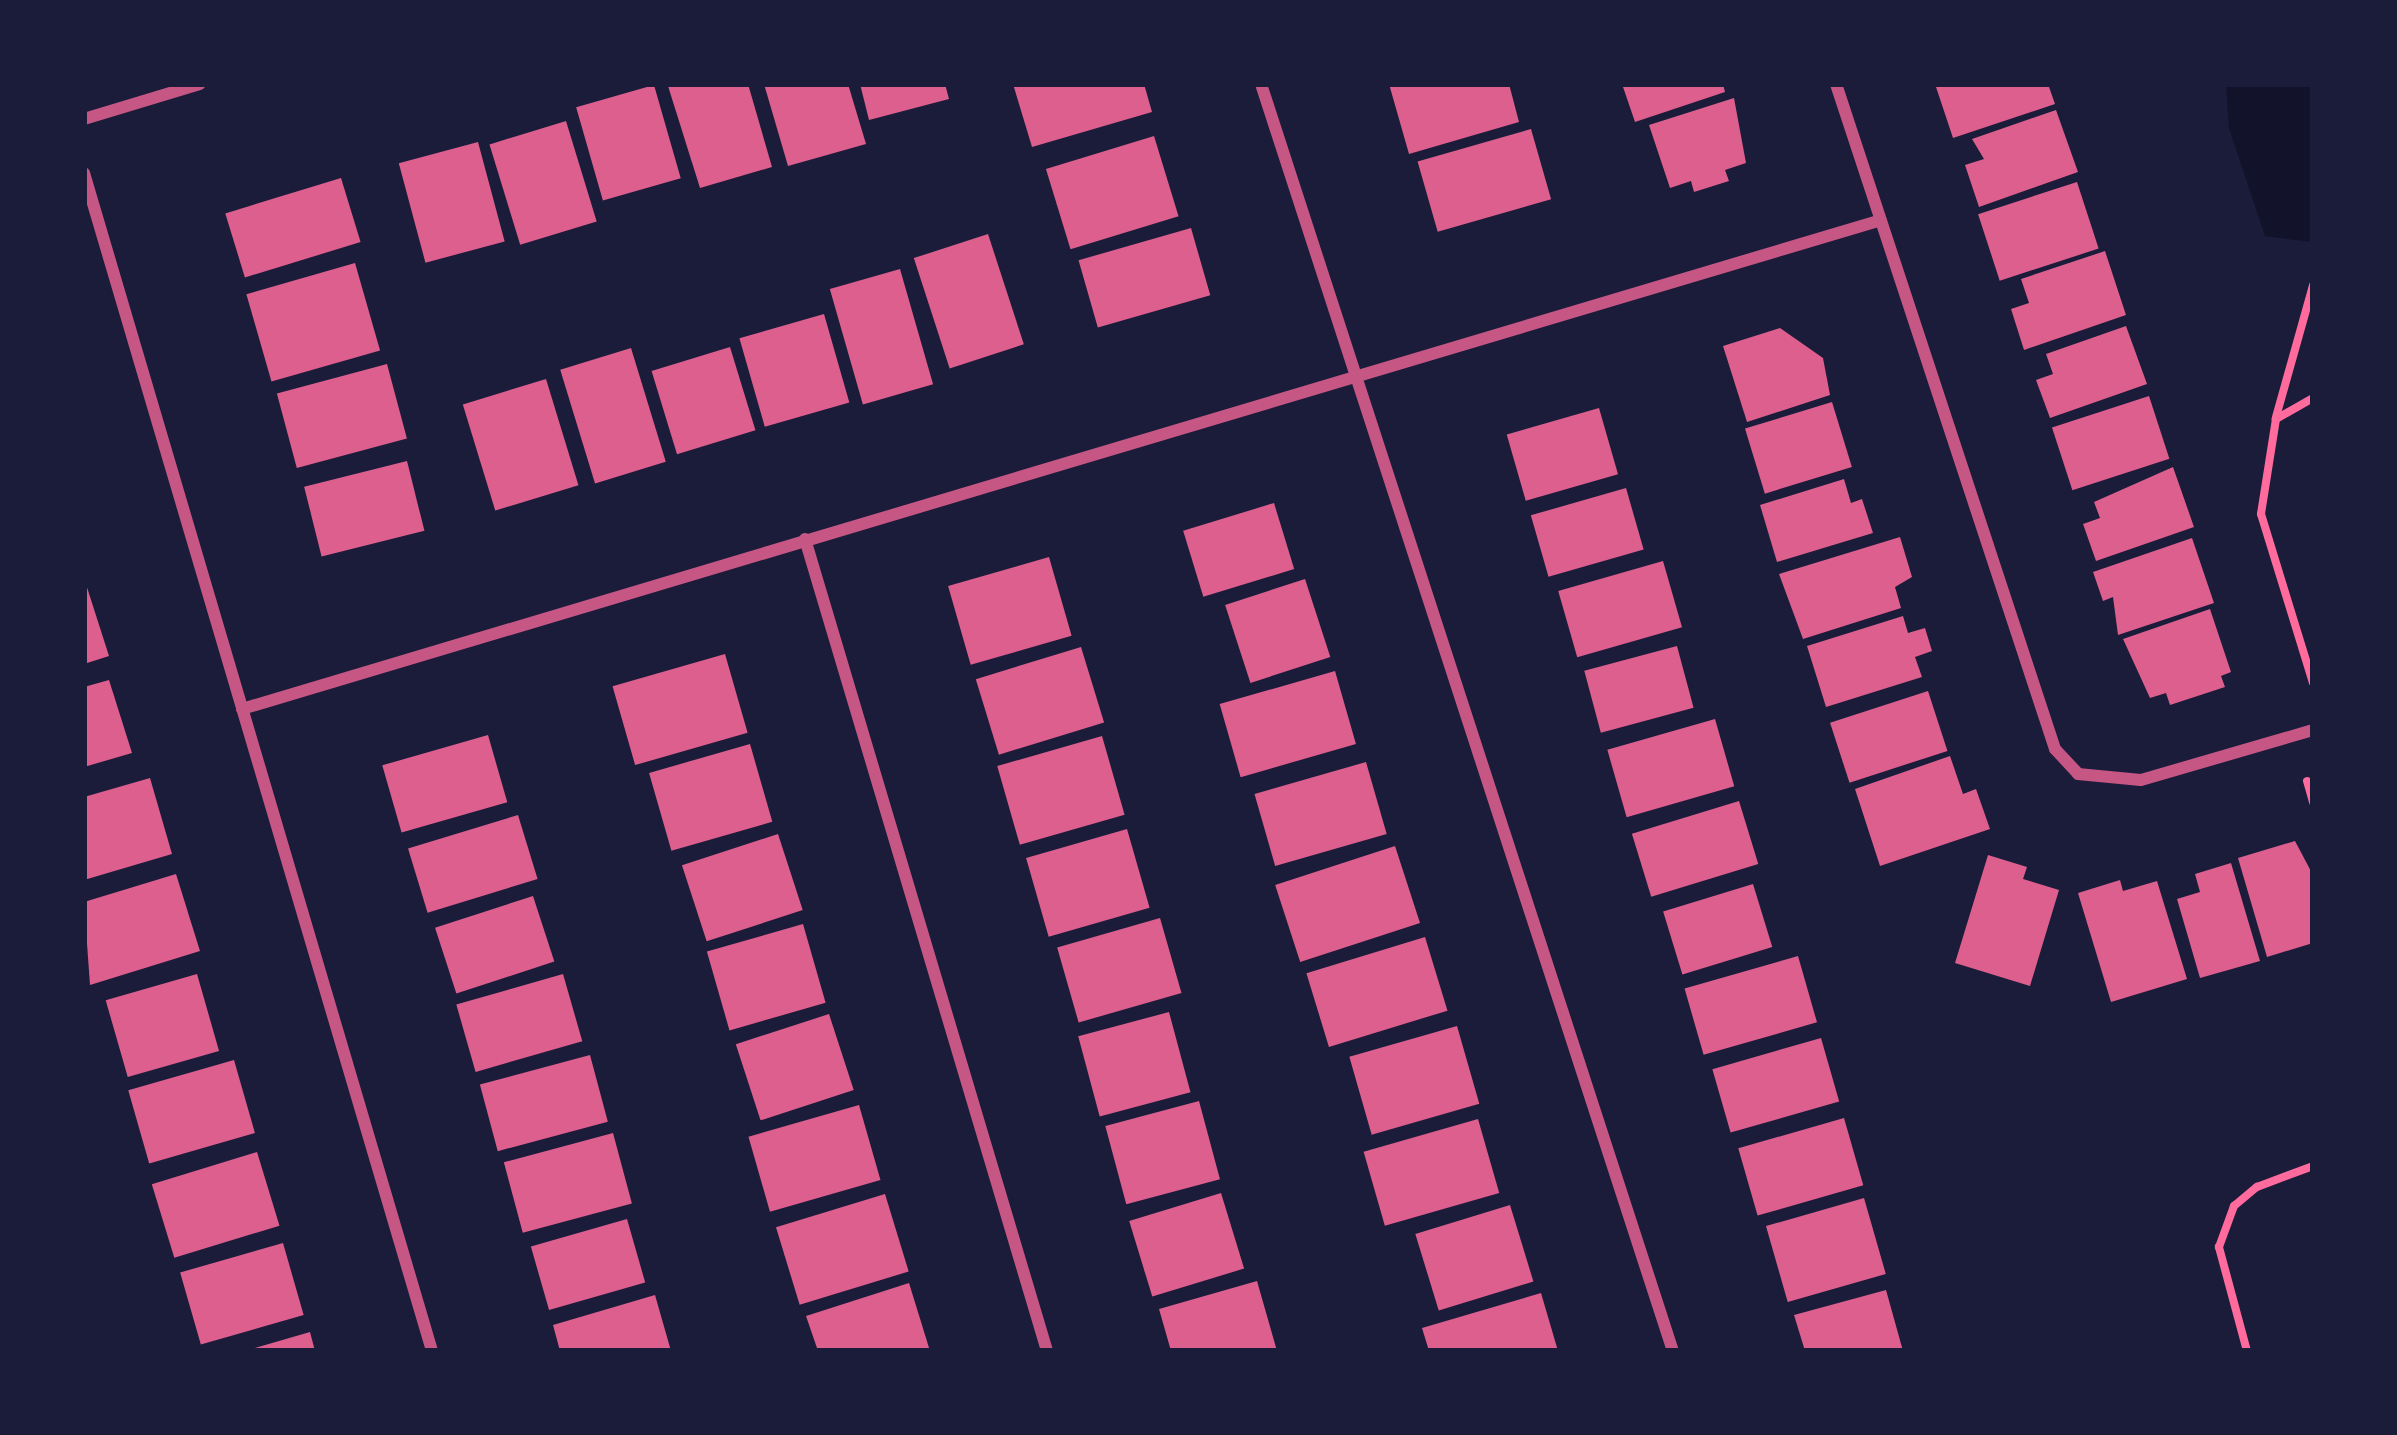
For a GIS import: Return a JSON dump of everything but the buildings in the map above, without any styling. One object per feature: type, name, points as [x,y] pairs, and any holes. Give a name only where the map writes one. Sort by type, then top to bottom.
[{"type":"street","points":[[84,119],[200,84]]},
{"type":"street","points":[[1261,84],[1673,1351]]},
{"type":"street","points":[[1836,84],[2055,749],[2078,773],[2141,780],[2313,730]]},
{"type":"street","points":[[84,173],[432,1351]]},
{"type":"street","points":[[242,709],[1881,220]]},
{"type":"street","points":[[805,539],[1047,1351]]},
{"type":"path","points":[[2313,284],[2276,418],[2260,514],[2313,683]]},
{"type":"path","points":[[2276,418],[2313,398]]},
{"type":"path","points":[[2307,781],[2313,802]]},
{"type":"path","points":[[2247,1351],[2219,1247],[2234,1206],[2257,1187],[2313,1166]]},
{"type":"shaded area","points":[[2226,84],[2313,84],[2313,242],[2265,236],[2229,128]]}]
